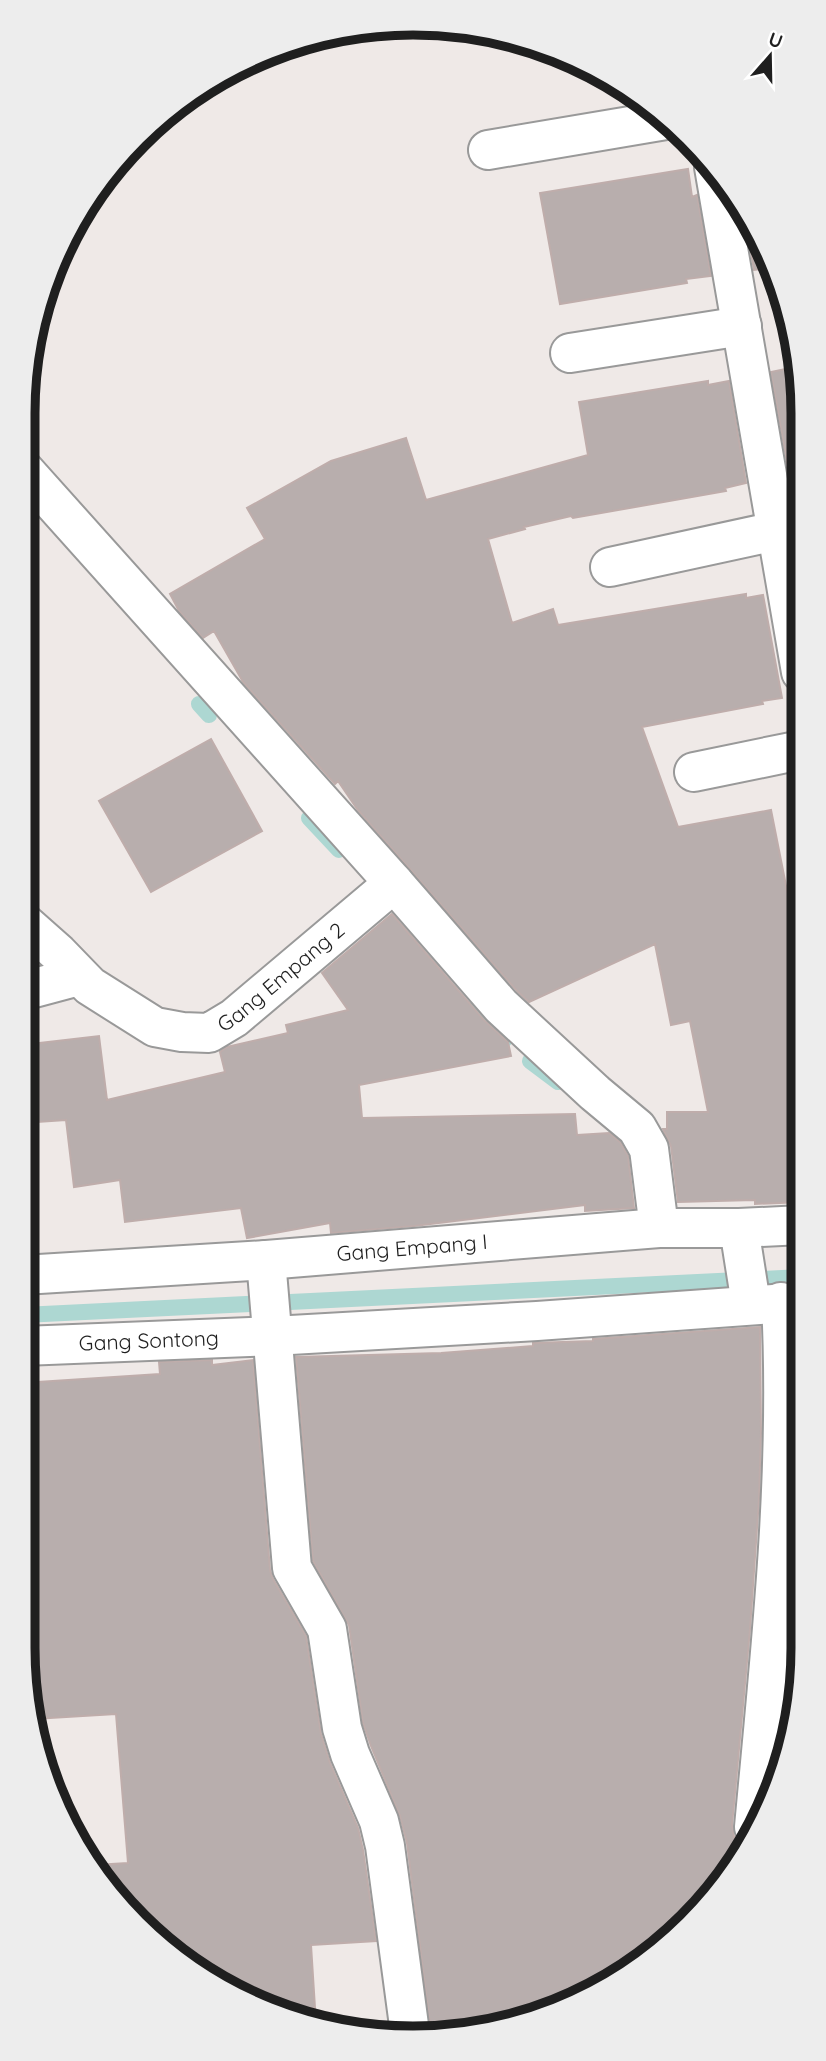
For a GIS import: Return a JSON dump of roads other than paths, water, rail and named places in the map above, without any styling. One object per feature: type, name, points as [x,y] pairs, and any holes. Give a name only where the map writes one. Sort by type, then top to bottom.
[{"type":"street","points":[[488,149],[654,122]]},
{"type":"street","points":[[718,190],[791,616]]},
{"type":"street","points":[[570,353],[742,326]]},
{"type":"street","points":[[35,482],[501,1006],[637,1128],[651,1157],[659,1228]]},
{"type":"street","points":[[610,567],[776,531]]},
{"type":"street","points":[[694,772],[791,752]]},
{"type":"street","name":"Gang Empang 2","points":[[35,933],[90,986],[155,1027],[209,1033],[234,1018],[394,883]]},
{"type":"street","points":[[35,988],[79,975]]},
{"type":"street","name":"Gang Empang I","points":[[35,1275],[267,1268],[659,1228],[740,1235],[791,1226]]},
{"type":"street","points":[[740,1235],[771,1299],[785,1371],[779,1523],[756,1806]]},
{"type":"street","points":[[267,1268],[292,1568],[327,1629],[346,1741],[379,1821],[385,1846],[409,2026]]},
{"type":"street","name":"Gang Sontong","points":[[35,1345],[273,1329],[537,1321],[771,1299]]},
{"type":"waterway","points":[[199,704],[209,715]]},
{"type":"waterway","points":[[309,818],[339,850]]},
{"type":"waterway","points":[[474,1010],[505,1039]]},
{"type":"waterway","points":[[530,1061],[558,1082]]},
{"type":"waterway","points":[[35,1314],[791,1278]]}]
